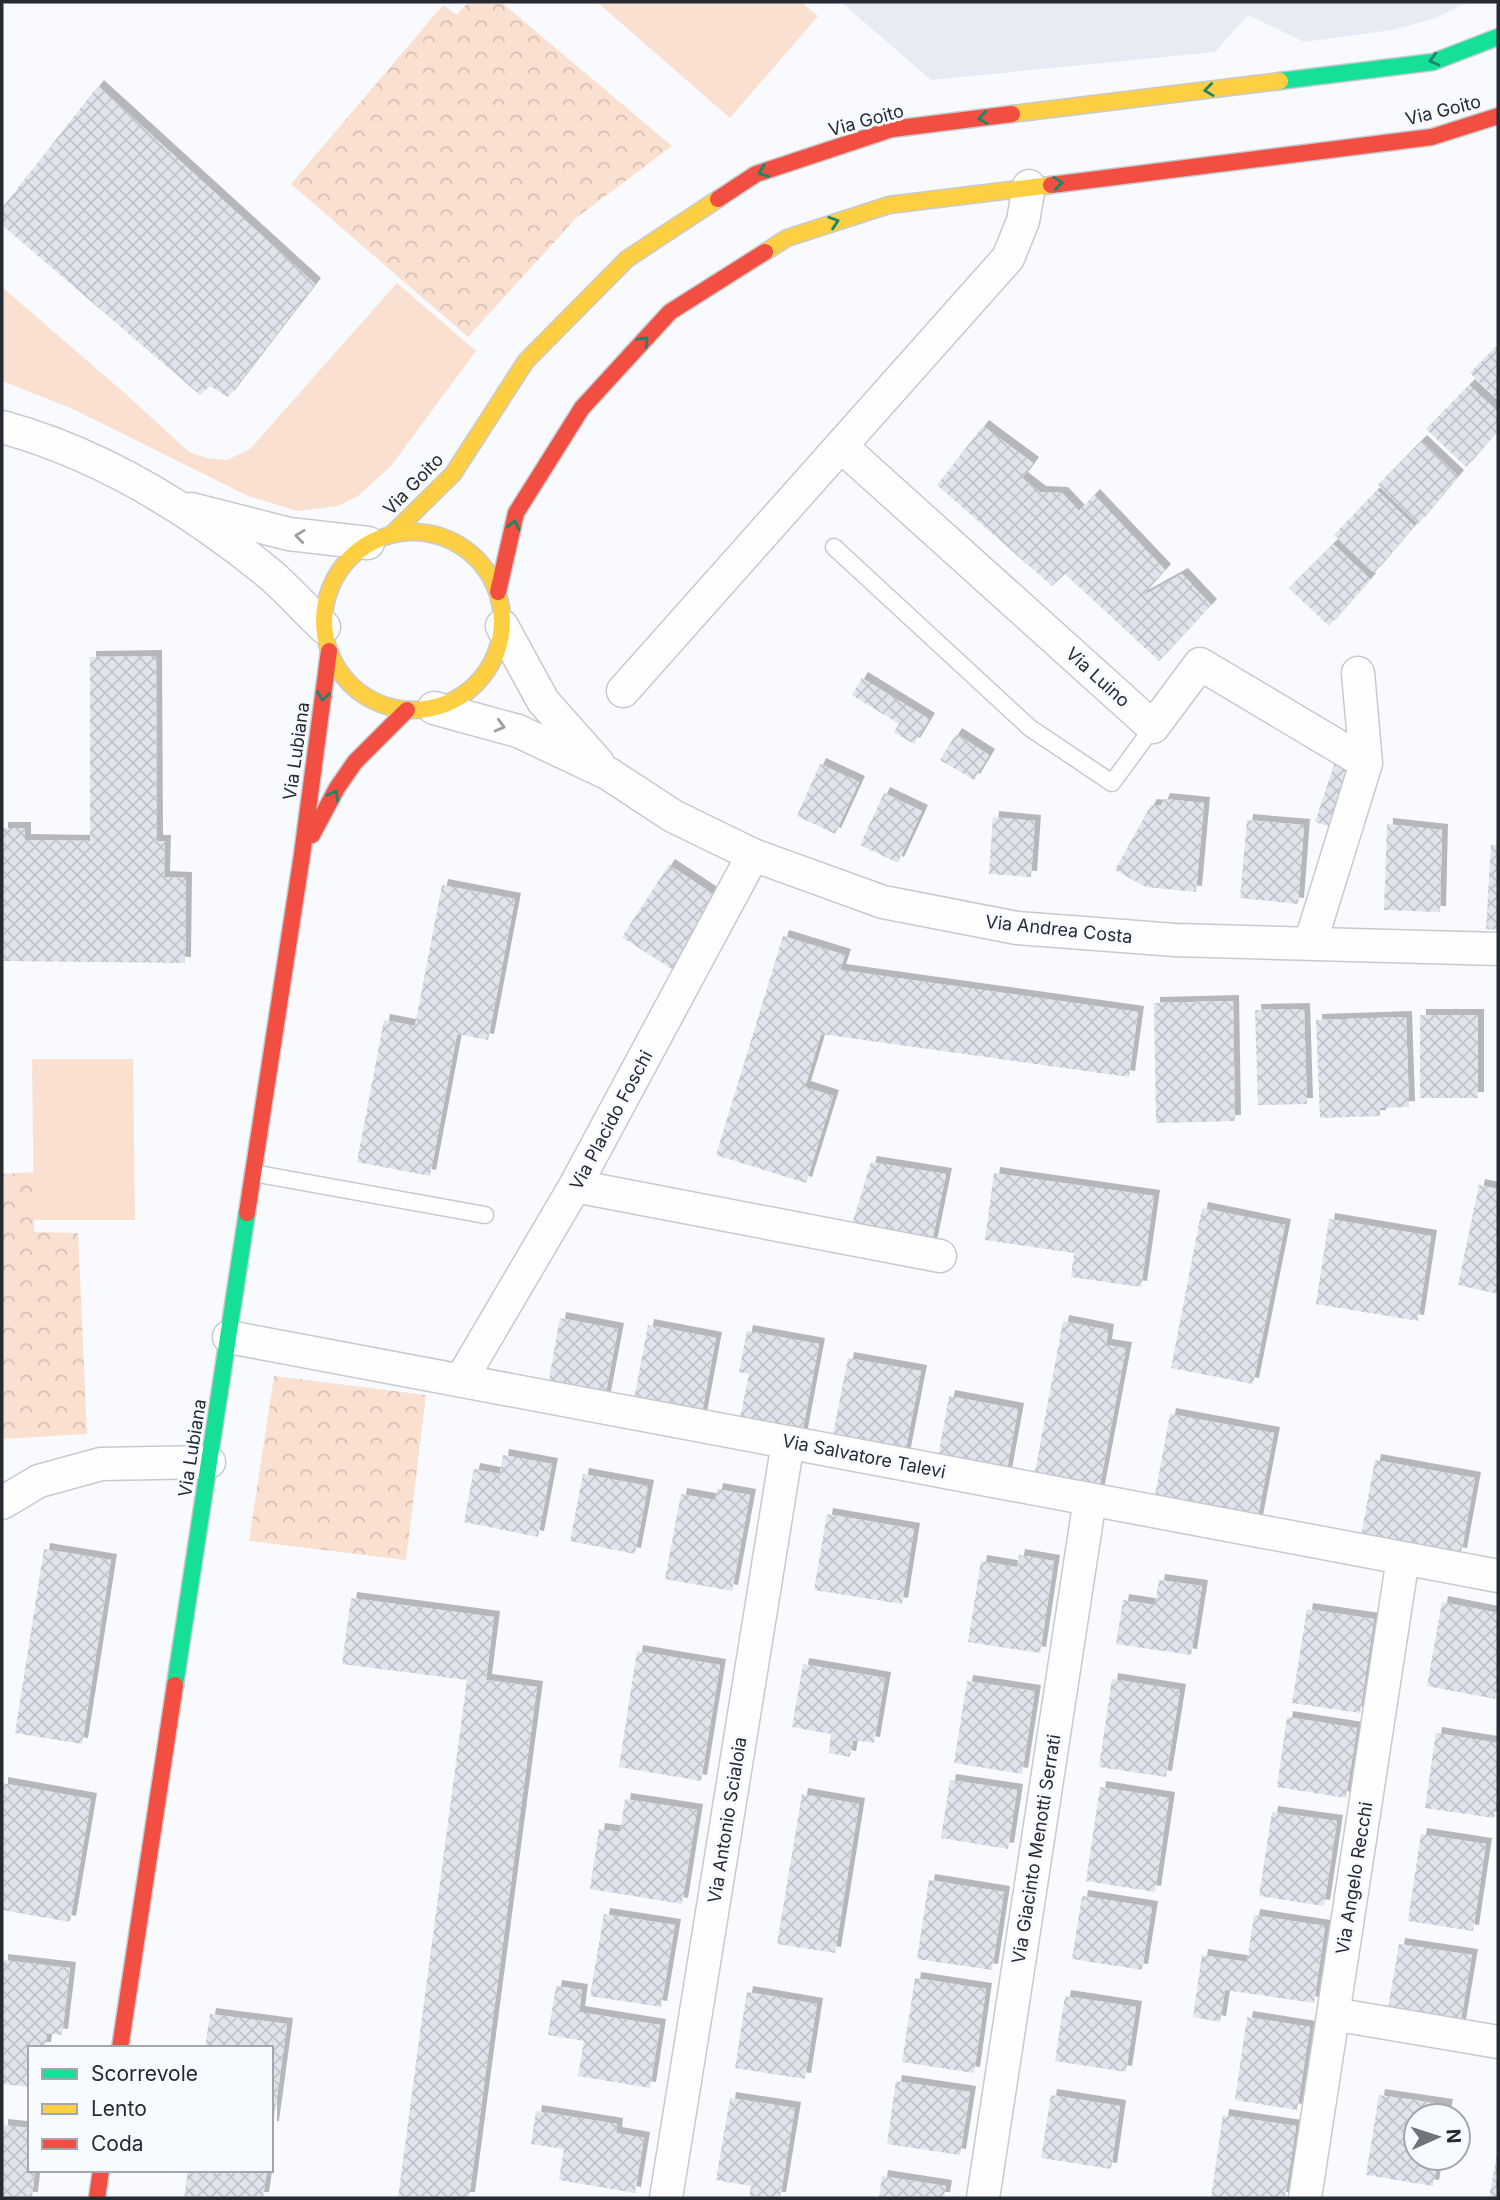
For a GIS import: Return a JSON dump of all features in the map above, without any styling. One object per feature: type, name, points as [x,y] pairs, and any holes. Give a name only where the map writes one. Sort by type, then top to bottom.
[{"type":"street","name":"Via Goito","points":[[381,538],[453,474],[526,361],[627,260],[756,174],[892,129],[1433,62],[1498,37]]},
{"type":"street","name":"Via Goito","points":[[498,592],[516,513],[582,408],[670,312],[787,238],[888,205],[1432,137],[1498,116]]},
{"type":"street","points":[[623,691],[1008,258],[1024,221],[1029,186]]},
{"type":"street","points":[[2,427],[100,463],[176,505],[271,576],[326,640],[341,674],[359,692],[382,705],[420,709],[460,697],[481,678],[496,654],[502,626],[498,592],[486,569],[467,550],[444,537],[419,531],[381,538],[289,534],[176,505]]},
{"type":"street","name":"Via Luino","points":[[841,446],[1153,727]]},
{"type":"street","points":[[326,640],[326,603],[334,579],[349,558],[381,538]]},
{"type":"street","name":"Via Andrea Costa","points":[[502,626],[543,701],[608,774]]},
{"type":"street","name":"Via Lubiana","points":[[120,2046],[302,855],[326,640]]},
{"type":"street","points":[[1153,727],[1200,664],[1366,763]]},
{"type":"street","points":[[1310,944],[1366,763],[1358,673]]},
{"type":"street","name":"Via Lubiana","points":[[302,855],[337,788],[355,762],[420,709]]},
{"type":"street","name":"Via Andrea Costa","points":[[420,709],[518,731],[608,774],[673,816],[753,855],[883,902],[1017,928],[1175,940],[1498,949]]},
{"type":"street","name":"Via Placido Foschi","points":[[461,1380],[575,1186],[753,855]]},
{"type":"street","points":[[575,1186],[940,1256]]},
{"type":"street","name":"Via Salvatore Talevi","points":[[229,1337],[1498,1576]]},
{"type":"street","name":"Via Antonio Scialoia","points":[[666,2198],[788,1442]]},
{"type":"street","points":[[2,1503],[39,1481],[101,1464],[209,1462]]},
{"type":"street","name":"Via Giacinto Menotti Serrati","points":[[983,2198],[1090,1499]]},
{"type":"street","name":"Via Angelo Recchi","points":[[1305,2198],[1403,1558]]},
{"type":"street","points":[[1333,2014],[1498,2042]]},
{"type":"street","points":[[97,2198],[101,2172]]},
{"type":"lane","points":[[834,547],[1030,728],[1112,783],[1153,727]]},
{"type":"lane","points":[[253,1173],[485,1215]]},
{"type":"shaded area","points":[[841,2],[1469,2],[1433,19],[1392,30],[1304,42],[1248,15],[1215,52],[931,80]]},
{"type":"green space","points":[[468,2],[501,2],[672,146],[576,218],[468,337],[291,184],[443,5],[457,15]]},
{"type":"green space","points":[[597,2],[801,2],[818,16],[730,118]]},
{"type":"green space","points":[[397,283],[476,351],[391,466],[358,496],[338,506],[298,511],[248,496],[71,408],[2,381],[2,287],[189,452],[206,458],[227,460],[250,449]]},
{"type":"green space","points":[[32,1059],[133,1059],[135,1220],[34,1220]]},
{"type":"green space","points":[[34,1172],[34,1232],[78,1233],[87,1434],[2,1439],[2,1174]]},
{"type":"green space","points":[[274,1376],[426,1395],[406,1560],[249,1541]]},
{"type":"building","points":[[98,86],[315,284],[228,397],[210,386],[200,395],[2,225],[2,208]]},
{"type":"building","points":[[1498,345],[1498,400],[1470,373]]},
{"type":"building","points":[[1469,385],[1498,412],[1498,430],[1466,467],[1426,429]]},
{"type":"building","points":[[983,426],[1033,463],[1022,478],[1040,492],[1062,493],[1079,511],[1094,495],[1165,570],[1142,596],[1182,574],[1211,605],[1159,661],[1065,574],[1052,586],[937,485]]},
{"type":"building","points":[[1421,441],[1458,476],[1418,524],[1378,485]]},
{"type":"building","points":[[1377,490],[1414,526],[1374,573],[1334,535]]},
{"type":"building","points":[[1333,544],[1370,579],[1329,626],[1289,588]]},
{"type":"building","points":[[156,656],[157,841],[165,841],[164,877],[186,878],[185,963],[2,961],[2,828],[25,828],[25,840],[90,841],[90,657]]},
{"type":"building","points":[[862,678],[929,719],[914,744],[894,732],[899,724],[852,695]]},
{"type":"building","points":[[956,734],[989,755],[974,780],[940,760]]},
{"type":"building","points":[[1335,762],[1361,778],[1343,831],[1315,822]]},
{"type":"building","points":[[820,764],[859,782],[835,834],[797,816]]},
{"type":"building","points":[[884,793],[922,811],[898,863],[860,845]]},
{"type":"building","points":[[1164,799],[1204,803],[1196,892],[1146,887],[1115,870],[1151,805],[1161,806]]},
{"type":"building","points":[[993,817],[1035,821],[1031,877],[989,874]]},
{"type":"building","points":[[1247,820],[1304,825],[1298,904],[1240,898]]},
{"type":"building","points":[[1387,824],[1442,830],[1440,912],[1384,910]]},
{"type":"building","points":[[1491,845],[1498,845],[1498,930],[1486,929]]},
{"type":"building","points":[[669,865],[719,898],[673,970],[622,937]]},
{"type":"building","points":[[442,885],[515,899],[488,1040],[457,1034],[430,1176],[357,1162],[384,1020],[415,1026]]},
{"type":"building","points":[[783,936],[845,955],[840,970],[1138,1012],[1129,1077],[821,1034],[805,1087],[833,1096],[806,1183],[716,1155]]},
{"type":"building","points":[[1233,1001],[1235,1121],[1156,1123],[1154,1003]]},
{"type":"building","points":[[1304,1009],[1307,1104],[1258,1105],[1255,1010]]},
{"type":"building","points":[[1420,1015],[1478,1015],[1478,1098],[1420,1098]]},
{"type":"building","points":[[1406,1017],[1409,1107],[1380,1108],[1380,1116],[1320,1118],[1316,1020]]},
{"type":"building","points":[[871,1162],[946,1174],[929,1256],[847,1241]]},
{"type":"building","points":[[994,1173],[1154,1196],[1141,1287],[1071,1277],[1074,1253],[985,1240]]},
{"type":"building","points":[[1479,1185],[1498,1189],[1498,1294],[1458,1285]]},
{"type":"building","points":[[1202,1208],[1285,1225],[1253,1384],[1171,1368]]},
{"type":"building","points":[[1329,1219],[1431,1236],[1418,1321],[1316,1304]]},
{"type":"building","points":[[560,1318],[618,1329],[604,1402],[547,1391]]},
{"type":"building","points":[[1063,1321],[1108,1330],[1106,1345],[1126,1348],[1097,1500],[1032,1488]]},
{"type":"building","points":[[648,1325],[716,1338],[700,1423],[632,1410]]},
{"type":"building","points":[[747,1331],[819,1344],[801,1439],[740,1418],[749,1374],[739,1372]]},
{"type":"building","points":[[848,1358],[921,1371],[904,1458],[831,1444]]},
{"type":"building","points":[[949,1396],[1018,1409],[1005,1480],[936,1468]]},
{"type":"building","points":[[1170,1414],[1274,1433],[1257,1521],[1154,1501]]},
{"type":"building","points":[[503,1455],[552,1464],[538,1537],[464,1522],[474,1469],[500,1474]]},
{"type":"building","points":[[1375,1460],[1475,1478],[1461,1554],[1361,1536]]},
{"type":"building","points":[[583,1474],[648,1486],[635,1554],[570,1541]]},
{"type":"building","points":[[717,1489],[750,1495],[732,1591],[665,1579],[681,1494],[715,1500]]},
{"type":"building","points":[[827,1514],[914,1529],[902,1604],[814,1590]]},
{"type":"building","points":[[44,1549],[111,1560],[82,1744],[15,1733]]},
{"type":"building","points":[[1019,1555],[1054,1561],[1040,1653],[968,1642],[981,1561],[1017,1567]]},
{"type":"building","points":[[1159,1580],[1202,1586],[1191,1655],[1116,1644],[1123,1600],[1155,1605]]},
{"type":"building","points":[[351,1598],[494,1617],[486,1680],[537,1687],[469,2198],[398,2198],[467,1680],[342,1664]]},
{"type":"building","points":[[1442,1602],[1498,1613],[1498,1681],[1495,1699],[1427,1686]]},
{"type":"building","points":[[1307,1609],[1374,1619],[1360,1713],[1292,1703]]},
{"type":"building","points":[[637,1651],[720,1665],[701,1781],[619,1767]]},
{"type":"building","points":[[803,1664],[885,1678],[874,1743],[853,1740],[850,1757],[829,1753],[831,1734],[792,1727]]},
{"type":"building","points":[[1112,1679],[1180,1690],[1166,1777],[1099,1767]]},
{"type":"building","points":[[967,1681],[1035,1691],[1022,1774],[954,1763]]},
{"type":"building","points":[[1287,1717],[1357,1728],[1346,1798],[1277,1787]]},
{"type":"building","points":[[1436,1733],[1498,1743],[1498,1787],[1494,1818],[1425,1808]]},
{"type":"building","points":[[950,1780],[1017,1790],[1008,1849],[941,1838]]},
{"type":"building","points":[[2,1783],[91,1799],[70,1922],[2,1910]]},
{"type":"building","points":[[1100,1787],[1169,1798],[1155,1892],[1086,1881]]},
{"type":"building","points":[[802,1794],[859,1804],[835,1953],[777,1944]]},
{"type":"building","points":[[625,1799],[697,1810],[682,1904],[590,1889],[599,1829],[620,1832]]},
{"type":"building","points":[[1272,1812],[1337,1821],[1324,1906],[1259,1896]]},
{"type":"building","points":[[1421,1834],[1486,1844],[1473,1931],[1408,1921]]},
{"type":"building","points":[[929,1880],[1004,1892],[992,1970],[917,1959]]},
{"type":"building","points":[[1082,1896],[1152,1907],[1142,1970],[1072,1959]]},
{"type":"building","points":[[604,1914],[675,1925],[661,2007],[590,1996]]},
{"type":"building","points":[[1254,1915],[1325,1926],[1314,2003],[1225,1990],[1220,2022],[1193,2017],[1202,1955],[1247,1962]]},
{"type":"building","points":[[1399,1944],[1472,1955],[1460,2025],[1387,2014]]},
{"type":"building","points":[[2,1960],[70,1968],[62,2035],[47,2033],[45,2046],[28,2046],[28,2087],[2,2084]]},
{"type":"building","points":[[915,1978],[986,1989],[974,2073],[902,2062]]},
{"type":"building","points":[[556,1986],[582,1990],[579,2012],[660,2025],[650,2088],[578,2076],[584,2041],[548,2035]]},
{"type":"building","points":[[747,1992],[817,2004],[805,2079],[735,2068]]},
{"type":"building","points":[[1065,1996],[1136,2007],[1126,2072],[1055,2061]]},
{"type":"building","points":[[210,2014],[287,2024],[273,2127],[273,2046],[205,2046]]},
{"type":"building","points":[[1247,2017],[1310,2027],[1297,2110],[1235,2100]]},
{"type":"building","points":[[896,2081],[970,2092],[960,2155],[887,2144]]},
{"type":"building","points":[[1051,2095],[1120,2106],[1111,2169],[1041,2158]]},
{"type":"building","points":[[1379,2095],[1427,2102],[1402,2102],[1402,2172],[1436,2172],[1433,2186],[1366,2175]]},
{"type":"building","points":[[730,2098],[795,2108],[780,2198],[749,2197],[751,2186],[716,2180]]},
{"type":"building","points":[[536,2111],[617,2124],[616,2133],[644,2138],[635,2193],[559,2180],[564,2149],[531,2144]]},
{"type":"building","points":[[1223,2115],[1296,2126],[1285,2198],[1211,2198]]},
{"type":"building","points":[[2,2125],[28,2128],[28,2172],[35,2172],[32,2198],[2,2198]]},
{"type":"building","points":[[1497,2154],[1498,2198],[1489,2198]]},
{"type":"building","points":[[188,2172],[267,2172],[263,2198],[184,2198]]},
{"type":"building","points":[[882,2176],[946,2186],[944,2198],[879,2198]]},
{"type":"traffic: fast","points":[[1280,81],[1433,62],[1498,37]]},
{"type":"traffic: fast","points":[[175,1685],[247,1213]]},
{"type":"traffic: slow","points":[[1012,114],[1280,81]]},
{"type":"traffic: slow","points":[[765,252],[787,238],[889,205],[1051,185]]},
{"type":"traffic: slow","points":[[393,533],[453,474],[526,361],[627,259],[718,199]]},
{"type":"traffic: slow","points":[[413,532],[447,539],[476,558],[495,587],[502,621],[495,655],[476,684],[447,703],[413,710],[379,703],[350,684],[331,655],[324,621],[331,587],[350,558],[379,539],[413,532]]},
{"type":"traffic: jam","points":[[718,199],[756,174],[892,129],[1012,114]]},
{"type":"traffic: jam","points":[[1051,185],[1432,137],[1498,116]]},
{"type":"traffic: jam","points":[[498,592],[516,513],[582,408],[670,312],[765,252]]},
{"type":"traffic: jam","points":[[247,1213],[302,855],[329,651]]},
{"type":"traffic: jam","points":[[312,835],[337,788],[355,762],[407,710]]},
{"type":"traffic: jam","points":[[120,2046],[175,1685]]},
{"type":"traffic: jam","points":[[97,2198],[101,2172]]}]
